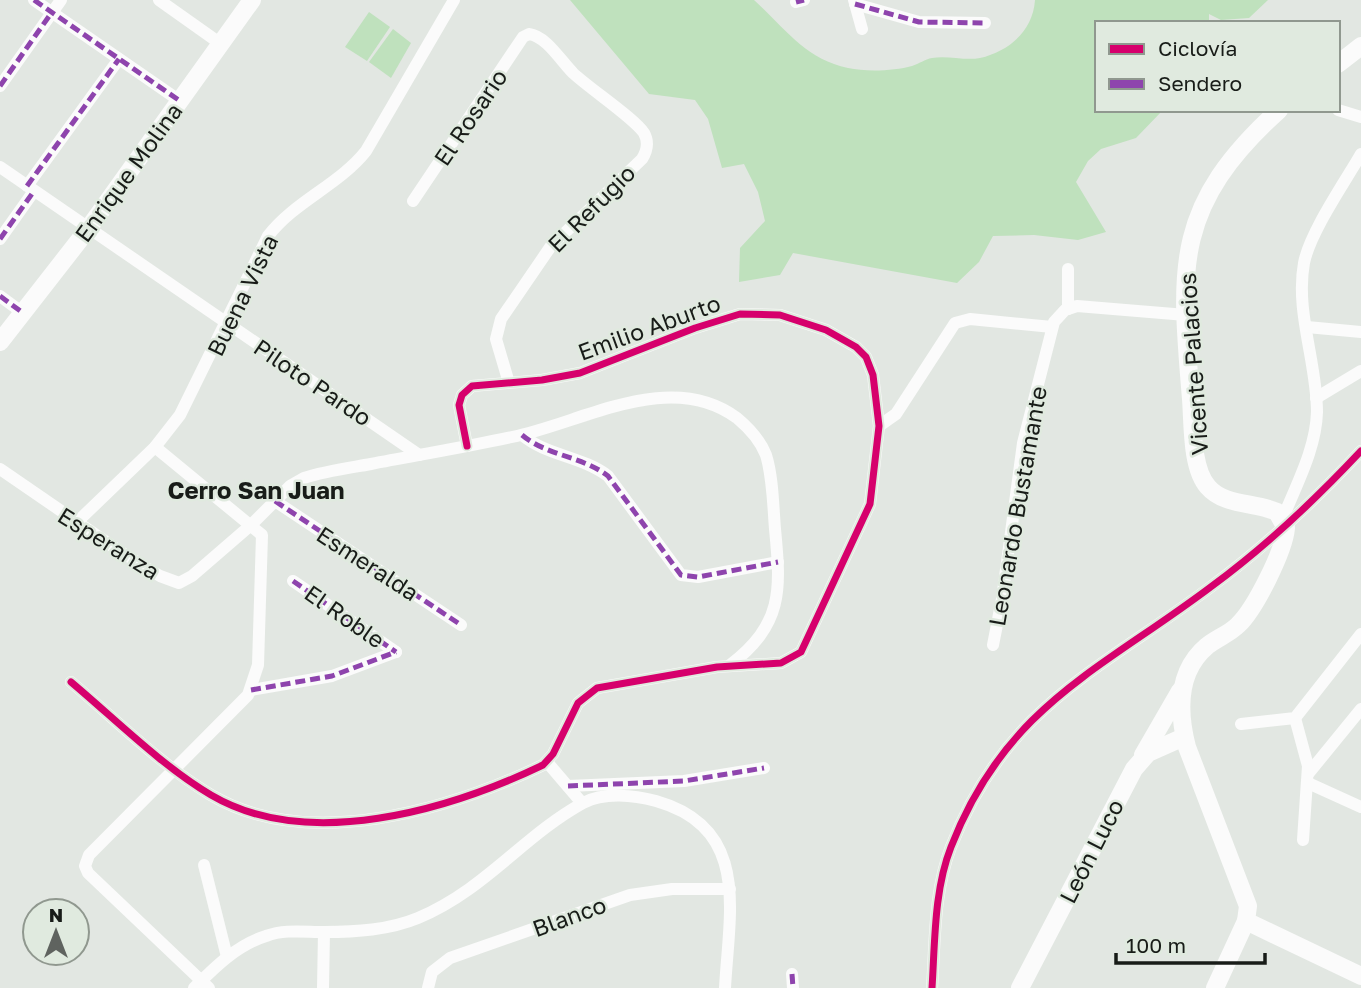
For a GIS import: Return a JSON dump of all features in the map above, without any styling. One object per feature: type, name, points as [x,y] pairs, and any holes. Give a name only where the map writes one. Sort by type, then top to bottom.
[{"type":"main road","name":"Enrique Molina","points":[[0,342],[88,229],[253,0]]},
{"type":"main road","points":[[1340,62],[1361,46]]},
{"type":"main road","name":"Vicente Palacios","points":[[1277,112],[1234,154],[1201,208],[1187,254],[1186,315],[1194,432],[1204,482],[1216,495],[1273,510],[1284,521]]},
{"type":"main road","points":[[1215,988],[1247,921],[1247,901],[1184,737],[1180,712],[1183,685],[1202,650],[1235,628],[1246,616],[1281,547],[1284,521]]},
{"type":"main road","name":"León Luco","points":[[1020,988],[1140,760],[1183,685]]},
{"type":"main road","points":[[1140,760],[1157,748],[1184,737]]},
{"type":"main road","points":[[1247,921],[1361,976]]},
{"type":"street","points":[[34,0],[180,101]]},
{"type":"street","points":[[0,86],[61,0]]},
{"type":"street","points":[[159,0],[221,44]]},
{"type":"street","name":"Buena Vista","points":[[76,523],[155,447],[188,403],[275,228],[353,166],[366,151],[454,0]]},
{"type":"street","points":[[854,2],[919,22],[985,23]]},
{"type":"street","points":[[854,2],[862,29]]},
{"type":"street","name":"El Rosario","points":[[413,201],[523,37],[528,34]]},
{"type":"street","name":"El Refugio","points":[[509,383],[496,340],[501,319],[551,246],[642,159],[647,145],[646,136],[636,124],[586,85],[540,38],[528,34]]},
{"type":"street","points":[[0,239],[30,189],[119,59]]},
{"type":"street","points":[[1340,111],[1361,117]]},
{"type":"street","points":[[1284,521],[1312,443],[1316,398],[1303,278],[1307,254],[1361,153]]},
{"type":"street","name":"Piloto Pardo","points":[[0,167],[419,455]]},
{"type":"street","points":[[1068,269],[1068,309]]},
{"type":"street","points":[[0,296],[23,313]]},
{"type":"street","points":[[878,426],[896,414],[955,323],[970,320],[1052,327],[1057,317],[1068,309],[1083,306],[1186,315]]},
{"type":"street","name":"Emilio Aburto","points":[[467,446],[460,410],[462,395],[477,385],[580,373],[740,314],[770,314],[826,330],[862,352],[869,363],[875,384],[878,426],[870,504],[804,648],[793,658],[781,663],[730,665],[620,682],[592,691],[575,708],[547,762]]},
{"type":"street","name":"Leonardo Bustamante","points":[[993,645],[1002,599],[1023,443],[1052,327]]},
{"type":"street","points":[[1307,327],[1361,332]]},
{"type":"street","points":[[1316,398],[1361,371]]},
{"type":"street","points":[[251,525],[290,486],[304,478],[522,435],[596,411],[640,401],[689,399],[724,410],[754,434],[765,453],[778,562],[778,597],[771,621],[757,641],[730,665]]},
{"type":"street","points":[[522,435],[537,445],[583,460],[608,476],[681,575],[698,577],[778,562]]},
{"type":"street","points":[[155,447],[261,533],[264,542],[258,665],[251,690],[89,855],[85,864],[88,873],[201,986],[227,957],[268,935],[291,931],[324,932],[388,927],[444,906],[489,877],[599,791],[764,768]]},
{"type":"street","points":[[932,988],[939,904],[951,848],[980,787],[1001,753],[1057,695],[1116,650],[1212,587],[1361,451]]},
{"type":"street","name":"Esperanza","points":[[0,469],[76,523],[151,570],[178,583],[192,576],[251,525]]},
{"type":"street","name":"Esmeralda","points":[[275,501],[461,625]]},
{"type":"street","name":"El Roble","points":[[251,690],[332,676],[396,652],[293,581]]},
{"type":"street","points":[[1241,724],[1295,718],[1359,639]]},
{"type":"street","points":[[71,682],[209,794],[237,807],[289,819],[334,821],[390,817],[428,809],[547,762],[582,803]]},
{"type":"street","points":[[1308,779],[1361,709]]},
{"type":"street","points":[[1295,718],[1304,742],[1308,779],[1303,841]]},
{"type":"street","points":[[1308,779],[1361,807]]},
{"type":"street","points":[[568,786],[653,800],[698,823],[722,851],[728,866],[730,889],[725,988]]},
{"type":"street","points":[[204,865],[227,957]]},
{"type":"street","name":"Blanco","points":[[428,988],[432,972],[450,958],[618,899],[661,890],[730,889]]},
{"type":"street","points":[[323,988],[324,932]]},
{"type":"street","points":[[792,974],[793,988]]},
{"type":"green space","points":[[570,0],[754,0],[796,41],[819,57],[848,68],[889,70],[905,68],[932,58],[974,59],[991,55],[1018,38],[1030,21],[1035,0],[1268,0],[1249,18],[1221,20],[1209,14],[1209,21],[1095,21],[1095,112],[1161,112],[1136,138],[1101,149],[1088,161],[1076,182],[1106,232],[1078,240],[1034,235],[993,236],[979,262],[957,283],[793,253],[780,275],[739,282],[740,248],[765,221],[758,192],[744,164],[722,168],[708,119],[695,100],[649,94]]},
{"type":"green space","points":[[369,12],[390,27],[367,61],[345,47]]},
{"type":"green space","points":[[393,29],[411,43],[391,78],[369,62]]},
{"type":"marked path","points":[[34,0],[180,101]]},
{"type":"marked path","points":[[796,2],[804,0]]},
{"type":"marked path","points":[[855,4],[919,22],[985,23]]},
{"type":"marked path","points":[[0,86],[52,12]]},
{"type":"marked path","points":[[27,186],[119,59]]},
{"type":"marked path","points":[[0,239],[34,191]]},
{"type":"marked path","points":[[0,296],[23,313]]},
{"type":"marked path","points":[[522,435],[542,447],[587,464],[608,476],[681,575],[698,577],[778,562]]},
{"type":"marked path","points":[[275,501],[461,625]]},
{"type":"marked path","points":[[293,581],[396,652]]},
{"type":"marked path","points":[[251,690],[332,676],[396,652]]},
{"type":"marked path","points":[[568,786],[684,781],[764,768]]},
{"type":"marked path","points":[[792,974],[793,988]]},
{"type":"cycle path","points":[[71,682],[175,770],[211,795],[249,812],[291,821],[334,822],[378,818],[465,797],[543,765],[553,754],[578,703],[597,688],[717,667],[781,663],[801,652],[870,504],[879,426],[873,375],[866,357],[856,347],[826,330],[780,315],[740,314],[695,328],[580,373],[542,380],[472,386],[462,395],[459,405],[467,446]]},
{"type":"cycle path","points":[[932,988],[936,916],[945,864],[973,798],[999,758],[1028,724],[1060,695],[1212,586],[1271,539],[1361,451]]},
{"type":"district","name":"Cerro San Juan","points":[[256,489]]}]
